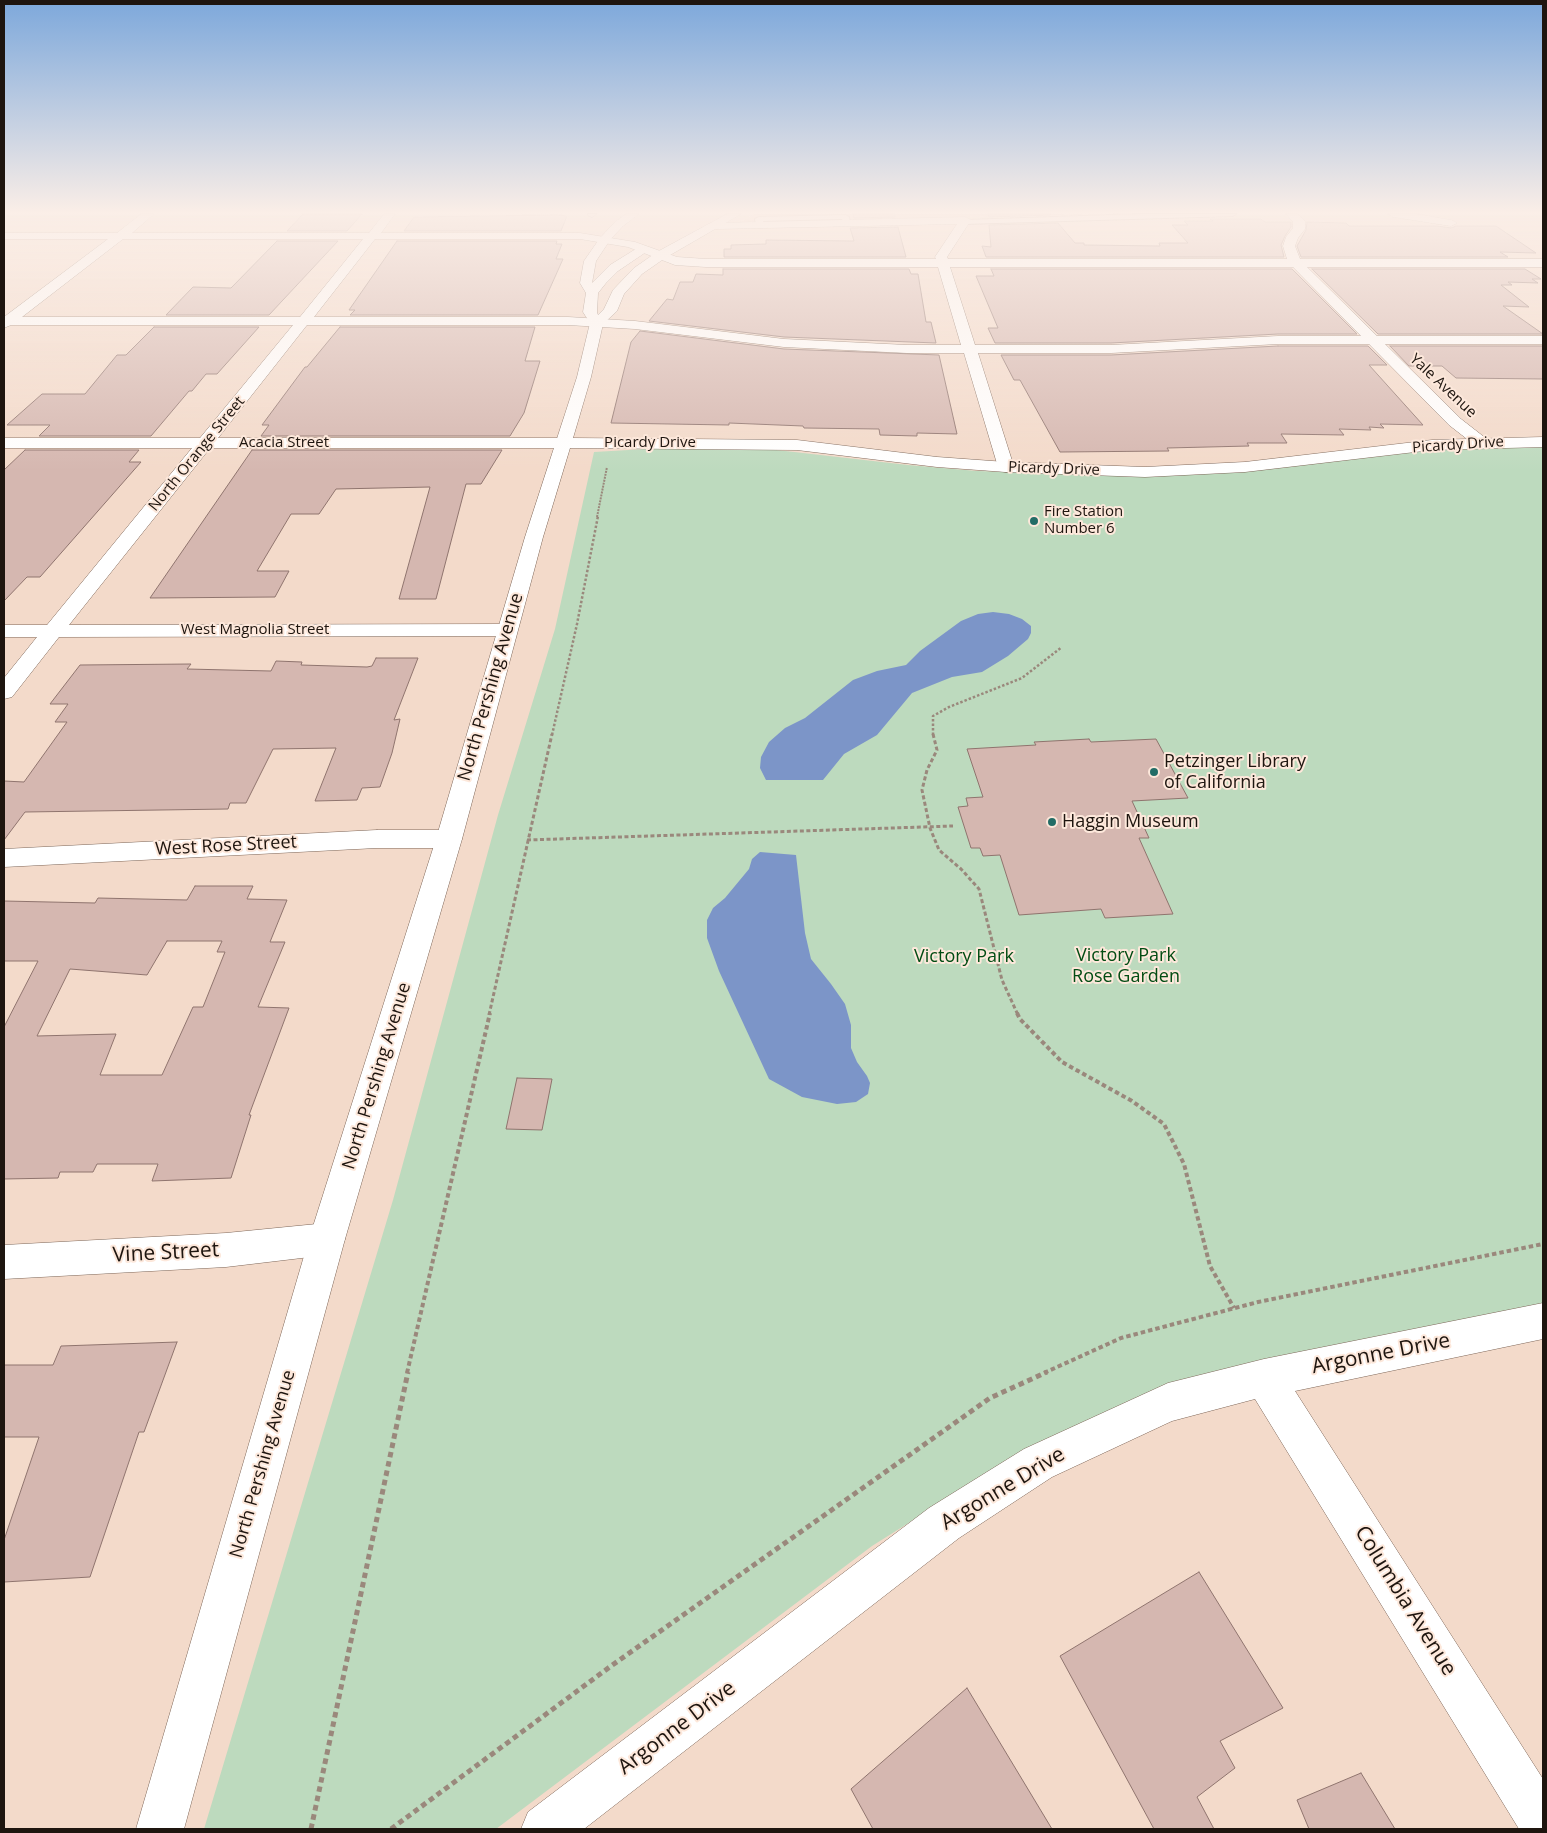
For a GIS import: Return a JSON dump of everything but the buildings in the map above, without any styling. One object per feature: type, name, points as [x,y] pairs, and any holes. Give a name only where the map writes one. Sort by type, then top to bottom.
[{"type":"main road","points":[[5,322],[35,300]]},
{"type":"main road","name":"North Orange Street","points":[[4,692],[321,300]]},
{"type":"main road","name":"North Pershing Avenue","points":[[591,300],[590,312],[597,323]]},
{"type":"main road","name":"North Pershing Avenue","points":[[160,1829],[328,1239],[449,839],[534,537],[584,376],[597,323],[610,311],[615,300]]},
{"type":"main road","points":[[953,300],[1006,467]]},
{"type":"main road","name":"Yale Avenue","points":[[1332,300],[1455,422],[1482,442]]},
{"type":"main road","points":[[5,322],[597,323],[635,325],[784,343],[872,348],[1111,349],[1269,340],[1543,340]]},
{"type":"main road","name":"Picardy Drive","points":[[564,443],[797,445],[937,462],[1006,467],[1137,472],[1245,467],[1432,445],[1482,442],[1543,442]]},
{"type":"main road","name":"Acacia Street","points":[[4,443],[564,443]]},
{"type":"main road","name":"West Magnolia Street","points":[[4,631],[507,630]]},
{"type":"main road","name":"West Rose Street","points":[[4,858],[377,839],[449,839]]},
{"type":"main road","name":"Vine Street","points":[[4,1262],[226,1250],[328,1239]]},
{"type":"main road","name":"Argonne Drive","points":[[545,1829],[944,1523],[1038,1463],[1168,1402],[1264,1378],[1543,1321]]},
{"type":"main road","name":"Columbia Avenue","points":[[1264,1378],[1543,1824]]},
{"type":"path","points":[[311,1829],[423,1299],[468,1109],[577,624],[609,458]]},
{"type":"path","points":[[1062,647],[1022,678],[949,707],[933,716],[933,733],[937,750],[934,760],[927,770],[922,790],[930,828],[939,850],[961,869],[979,889],[1002,980],[1020,1020],[1062,1062],[1132,1101],[1164,1124],[1184,1164],[1210,1266],[1234,1308]]},
{"type":"path","points":[[527,840],[953,826]]},
{"type":"green space","name":"Victory Park","points":[[1499,445],[1543,446],[1543,1326],[1201,1397],[969,1485],[872,1546],[496,1829],[204,1829],[393,1200],[498,815],[555,629],[594,452],[697,446],[768,449],[977,471],[1117,475],[1407,449]]},
{"type":"water","points":[[993,612],[1009,614],[1022,619],[1031,626],[1031,633],[1028,639],[1008,656],[982,672],[952,677],[912,693],[877,735],[844,754],[823,780],[766,780],[760,768],[761,757],[769,742],[785,728],[805,718],[853,680],[877,671],[906,665],[920,651],[961,621],[978,614]]},
{"type":"water","points":[[760,852],[796,855],[805,933],[811,959],[845,1004],[851,1025],[851,1048],[870,1083],[868,1094],[856,1102],[837,1104],[802,1097],[769,1079],[719,971],[707,938],[707,920],[713,908],[725,898],[749,869],[752,859]]},
{"type":"place","name":"Fire Station Number 6","points":[[1034,521]]},
{"type":"place","name":"Petzinger Library of California","points":[[1154,772]]},
{"type":"place","name":"Haggin Museum","points":[[1052,822]]},
{"type":"park label","name":"Victory Park Rose Garden","points":[[1126,966]]}]
